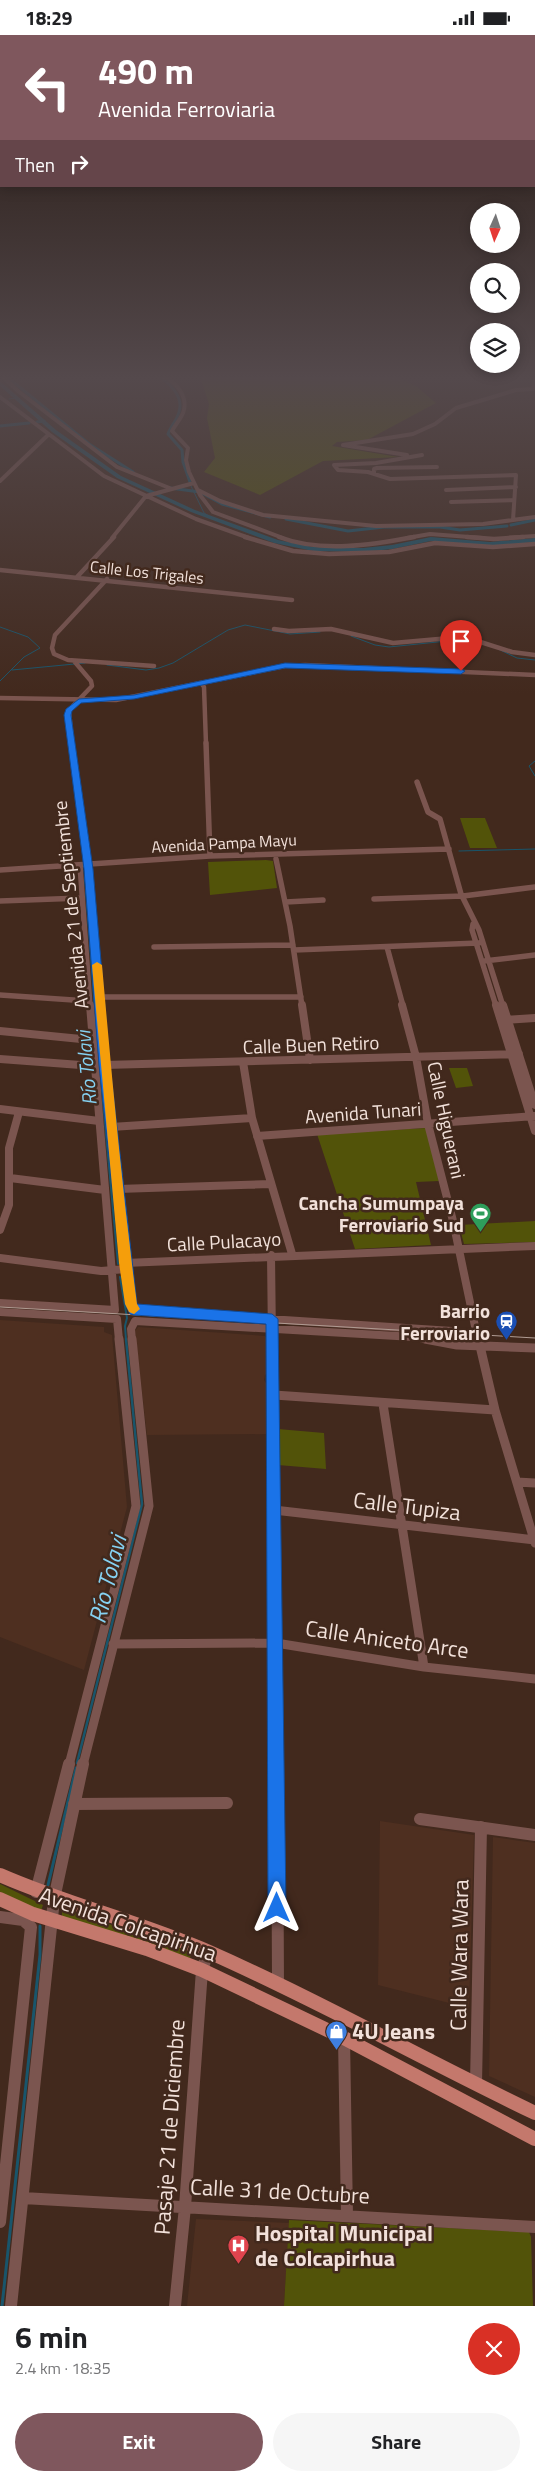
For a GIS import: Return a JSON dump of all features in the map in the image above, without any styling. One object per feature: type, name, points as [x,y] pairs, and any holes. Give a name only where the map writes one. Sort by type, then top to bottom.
[{"type":"main road","name":"Avenida Colcapirhua","points":[[0,1875],[54,1899],[145,1927],[208,1952],[278,1984],[535,2113]]},
{"type":"main road","name":"Avenida Colcapirhua","points":[[0,1899],[51,1921],[147,1949],[202,1970],[344,2038],[535,2139]]},
{"type":"street","points":[[117,482],[214,526],[293,551],[329,554],[366,554],[435,543],[493,547],[535,544]]},
{"type":"street","points":[[150,482],[170,490]]},
{"type":"street","points":[[513,520],[516,482]]},
{"type":"street","points":[[77,577],[129,520],[137,505],[147,496],[194,483],[204,505],[213,513],[285,539],[309,544],[375,544],[430,534],[494,539],[535,535]]},
{"type":"street","points":[[446,490],[516,487]]},
{"type":"street","points":[[198,490],[220,501],[263,515],[342,523],[397,527],[478,525],[535,517]]},
{"type":"street","points":[[451,502],[514,500]]},
{"type":"street","points":[[507,521],[518,546]]},
{"type":"street","name":"Calle Los Trigales","points":[[0,570],[107,579],[292,600]]},
{"type":"street","points":[[107,579],[54,637],[54,654],[75,662],[154,666]]},
{"type":"street","points":[[274,629],[289,631],[336,630],[393,643],[450,638],[470,639],[490,643],[512,652],[535,655]]},
{"type":"street","name":"Avenida 21 de Septiembre","points":[[75,662],[92,686],[69,710],[68,715],[131,1304],[134,1310],[272,1324]]},
{"type":"street","points":[[0,698],[79,701],[116,700],[285,666],[305,665],[535,675]]},
{"type":"street","points":[[201,683],[204,687],[210,856]]},
{"type":"street","points":[[417,783],[428,812],[440,819],[463,896],[473,924],[479,930],[480,943],[504,1020],[535,1105]]},
{"type":"street","points":[[363,856],[450,851]]},
{"type":"street","name":"Avenida Pampa Mayu","points":[[85,866],[210,856],[450,851]]},
{"type":"street","name":"Avenida Pampa Mayu","points":[[0,870],[311,857]]},
{"type":"street","points":[[276,859],[286,902],[310,1060]]},
{"type":"street","name":"Avenida 21 de Septiembre","points":[[36,1892],[136,1506],[116,1314],[88,1001],[82,899],[85,866]]},
{"type":"street","points":[[374,899],[463,896],[535,887]]},
{"type":"street","points":[[0,901],[82,899]]},
{"type":"street","points":[[286,902],[323,900]]},
{"type":"street","points":[[154,947],[387,947],[480,943]]},
{"type":"street","name":"Calle Higuerani","points":[[387,947],[416,1057],[428,1124],[459,1247],[476,1331]]},
{"type":"street","points":[[485,961],[535,955]]},
{"type":"street","points":[[0,995],[88,1001]]},
{"type":"street","points":[[99,997],[301,997]]},
{"type":"street","points":[[504,1020],[535,1018]]},
{"type":"street","points":[[0,1031],[92,1040]]},
{"type":"street","points":[[516,1054],[535,1131]]},
{"type":"street","name":"Calle Buen Retiro","points":[[104,1065],[516,1054]]},
{"type":"street","points":[[0,1059],[94,1065]]},
{"type":"street","points":[[243,1062],[252,1117],[292,1254]]},
{"type":"street","points":[[0,1109],[99,1121]]},
{"type":"street","points":[[0,1230],[10,1207],[10,1178],[4,1160],[18,1111]]},
{"type":"street","points":[[111,1127],[252,1117]]},
{"type":"street","name":"Avenida Tunari","points":[[258,1136],[533,1117]]},
{"type":"street","points":[[10,1178],[105,1190]]},
{"type":"street","points":[[118,1189],[271,1184]]},
{"type":"street","name":"Calle Pulacayo","points":[[0,1258],[112,1271],[126,1266],[271,1255],[459,1247],[535,1246]]},
{"type":"street","points":[[271,1255],[274,1395],[278,1984]]},
{"type":"street","points":[[0,1303],[116,1314]]},
{"type":"street","points":[[0,1312],[116,1314]]},
{"type":"street","points":[[11,2306],[54,1899],[74,1805],[149,1506],[131,1329],[135,1321],[452,1331]]},
{"type":"street","points":[[272,1324],[414,1337],[456,1345],[535,1348]]},
{"type":"street","points":[[480,1346],[496,1410],[535,1542]]},
{"type":"street","points":[[274,1395],[383,1404],[496,1410]]},
{"type":"street","points":[[383,1404],[424,1667]]},
{"type":"street","points":[[517,1482],[535,1483]]},
{"type":"street","name":"Calle Tupiza","points":[[274,1510],[402,1524],[535,1542]]},
{"type":"street","name":"Calle Aniceto Arce","points":[[113,1644],[276,1643],[424,1667],[535,1679]]},
{"type":"street","points":[[74,1805],[226,1803]]},
{"type":"street","points":[[420,1819],[535,1835]]},
{"type":"street","name":"Calle Wara Wara","points":[[476,2084],[481,1827]]},
{"type":"street","points":[[0,1917],[13,1917],[27,1921],[31,1927],[0,2222]]},
{"type":"street","name":"Pasaje 21 de Diciembre","points":[[175,2306],[185,2207],[202,1970],[208,1952]]},
{"type":"street","points":[[344,2038],[346,2216]]},
{"type":"street","name":"Calle 31 de Octubre","points":[[23,2198],[535,2227]]},
{"type":"shaded area","points":[[228,482],[284,482],[260,495]]},
{"type":"shaded area","points":[[460,818],[485,818],[497,848],[470,848]]},
{"type":"shaded area","points":[[273,861],[277,888],[210,895],[208,862]]},
{"type":"shaded area","points":[[449,1068],[467,1068],[473,1086],[456,1088]]},
{"type":"shaded area","points":[[426,1128],[439,1181],[416,1182],[431,1245],[355,1249],[317,1134]]},
{"type":"shaded area","points":[[535,1221],[535,1242],[464,1244],[459,1225]]},
{"type":"shaded area","points":[[0,1320],[104,1327],[104,1332],[112,1335],[127,1507],[84,1670],[0,1637]]},
{"type":"shaded area","points":[[138,1327],[265,1336],[267,1339],[268,1373],[265,1375],[264,1380],[268,1386],[270,1434],[147,1435],[135,1331]]},
{"type":"shaded area","points":[[278,1429],[324,1433],[326,1469],[278,1465]]},
{"type":"shaded area","points":[[380,1821],[474,1835],[469,2008],[378,1985]]},
{"type":"shaded area","points":[[493,1837],[535,1843],[535,2097],[489,2076]]},
{"type":"shaded area","points":[[0,1884],[43,1905],[41,1911],[0,1892]]},
{"type":"shaded area","points":[[62,1909],[193,1951],[190,1958],[62,1917]]},
{"type":"shaded area","name":"Hospital Municipal de Colcapirhua","points":[[196,2219],[289,2223],[284,2306],[187,2306]]},
{"type":"shaded area","points":[[289,2220],[529,2232],[531,2237],[533,2306],[284,2306]]},
{"type":"waterway","points":[[130,482],[193,511],[276,542],[313,549],[363,550],[392,547],[431,539],[490,544],[535,540]]},
{"type":"waterway","points":[[191,486],[204,513],[209,516]]},
{"type":"waterway","points":[[170,488],[200,492],[222,504],[270,517]]},
{"type":"waterway","points":[[286,519],[348,531],[384,527],[440,527],[460,530],[507,526]]},
{"type":"waterway","points":[[511,525],[535,520]]},
{"type":"waterway","points":[[107,665],[146,670],[159,668],[173,663],[228,630],[245,625],[290,634],[320,632]]},
{"type":"waterway","points":[[0,627],[28,637],[40,648],[24,657],[0,681]]},
{"type":"waterway","points":[[351,636],[375,645],[389,647],[457,640]]},
{"type":"waterway","points":[[498,649],[517,658],[535,660]]},
{"type":"waterway","points":[[12,670],[85,663]]},
{"type":"waterway","name":"Río Tolavi","points":[[535,761],[529,766],[535,776]]},
{"type":"waterway","name":"Río Tolavi","points":[[459,851],[535,849]]},
{"type":"waterway","name":"Río Tolavi","points":[[86,869],[84,870],[94,1005]]},
{"type":"waterway","name":"Río Tolavi","points":[[95,1015],[118,1264]]},
{"type":"waterway","name":"Río Tolavi","points":[[120,1277],[127,1318],[125,1326],[126,1340]]},
{"type":"waterway","name":"Río Tolavi","points":[[77,1763],[142,1504],[126,1339]]},
{"type":"waterway","name":"Río Tolavi","points":[[48,1885],[76,1768]]},
{"type":"waterway","name":"Río Tolavi","points":[[2,2306],[40,1955],[40,1926]]},
{"type":"tram line","points":[[0,1307],[535,1338]]},
{"type":"slow traffic","points":[[97,965],[104,1065],[125,1263],[131,1304],[134,1309]]},
{"type":"place","name":"Cancha Sumumpaya Ferroviario Sud","points":[[480,1232]]},
{"type":"place","name":"Barrio Ferroviario","points":[[506,1340]]},
{"type":"place","name":"4U Jeans","points":[[336,2050]]},
{"type":"place","name":"Hospital Municipal de Colcapirhua","points":[[239,2265]]},
{"type":"route","points":[[277,1908],[276,1579],[272,1319],[134,1310],[131,1304],[104,1065],[88,869],[68,715],[69,710],[79,701],[106,701],[134,697],[285,666],[305,665],[461,671]]}]
